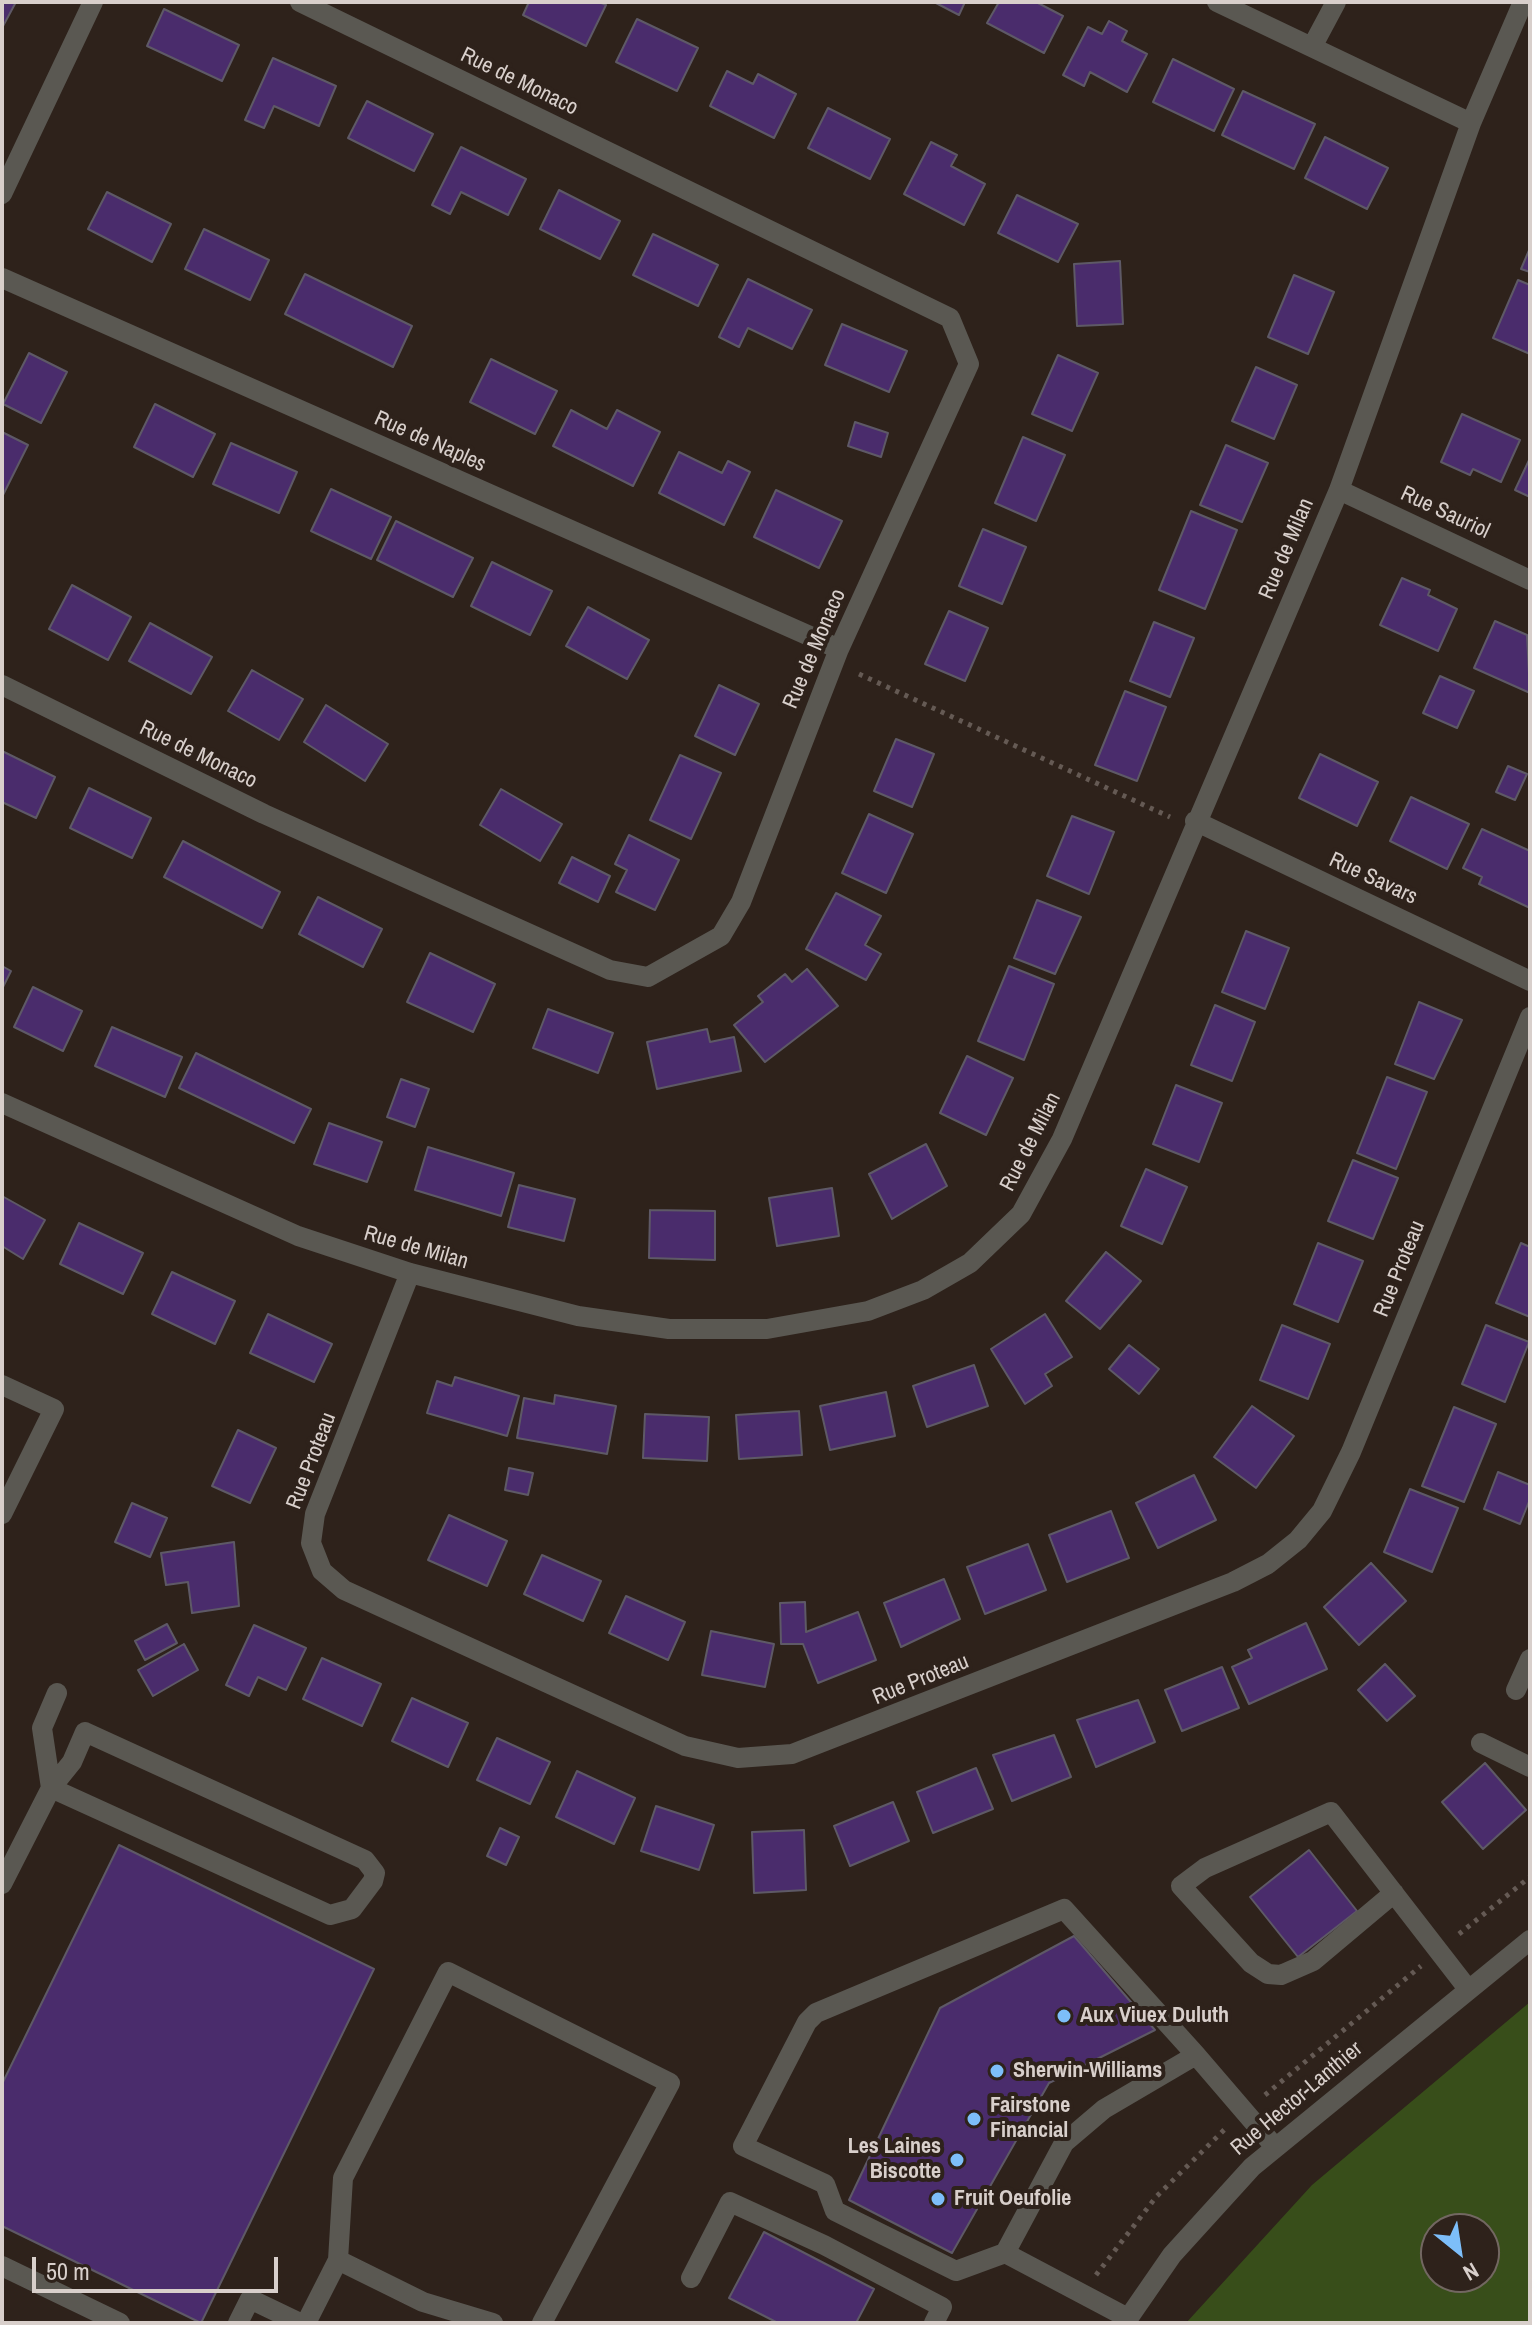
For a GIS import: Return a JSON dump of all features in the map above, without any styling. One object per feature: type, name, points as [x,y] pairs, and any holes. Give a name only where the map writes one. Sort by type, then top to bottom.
[{"type":"street","points":[[2,194],[93,2]]},
{"type":"street","name":"Rue de Monaco","points":[[2,685],[278,821],[610,970],[648,977],[721,936],[741,902],[839,649],[969,364],[950,318],[300,2]]},
{"type":"street","points":[[1217,2],[1471,123]]},
{"type":"street","points":[[1312,47],[1336,2]]},
{"type":"street","name":"Rue de Milan","points":[[2,1103],[298,1236],[410,1273],[578,1316],[701,1331],[767,1329],[840,1317],[896,1301],[970,1263],[1005,1233],[1046,1173],[1339,490],[1471,123],[1523,2]]},
{"type":"street","name":"Rue de Naples","points":[[2,278],[839,649]]},
{"type":"street","name":"Rue Sauriol","points":[[1339,490],[1530,580]]},
{"type":"street","name":"Rue Savars","points":[[1195,821],[1530,981]]},
{"type":"street","name":"Rue Proteau","points":[[410,1273],[315,1514],[311,1543],[322,1571],[344,1590],[685,1746],[738,1758],[792,1754],[1233,1582],[1268,1564],[1298,1540],[1322,1511],[1351,1452],[1530,1017]]},
{"type":"street","points":[[2,1385],[54,1409],[2,1514]]},
{"type":"street","points":[[1516,1690],[1530,1659]]},
{"type":"street","points":[[51,1788],[42,1728],[57,1693]]},
{"type":"street","points":[[2,1884],[51,1788],[72,1762],[85,1732],[365,1860],[375,1873],[373,1881],[352,1909],[330,1915],[51,1788]]},
{"type":"street","points":[[1481,1743],[1530,1767]]},
{"type":"street","points":[[1394,1893],[1313,1961],[1281,1975],[1268,1974],[1251,1963],[1181,1886],[1205,1868],[1331,1812],[1394,1893],[1468,1989]]},
{"type":"street","points":[[1196,2055],[1104,2109],[1064,2143],[1005,2253],[956,2271],[835,2211],[825,2184],[743,2146],[807,2022],[816,2013],[1064,1909],[1196,2055],[1275,2147]]},
{"type":"street","name":"Rue Hector-Lanthier","points":[[1126,2320],[1204,2216],[1275,2147],[1530,1940]]},
{"type":"street","points":[[238,2323],[250,2299],[303,2323],[338,2260],[343,2178],[448,1972],[670,2083],[542,2323]]},
{"type":"street","points":[[691,2278],[730,2202],[824,2245],[942,2307],[934,2323]]},
{"type":"street","points":[[1005,2253],[1126,2320]]},
{"type":"street","points":[[338,2260],[423,2302],[493,2323]]},
{"type":"street","points":[[2,2266],[120,2323]]},
{"type":"path","points":[[859,674],[1171,817]]},
{"type":"path","points":[[1458,1935],[1530,1877]]},
{"type":"path","name":"Rue Hector-Lanthier","points":[[1257,2101],[1422,1965]]},
{"type":"path","name":"Rue Hector-Lanthier","points":[[1095,2277],[1156,2197],[1231,2123]]},
{"type":"green space","points":[[1530,2002],[1530,2323],[1186,2323],[1312,2185]]},
{"type":"building","points":[[2,2],[16,2],[2,28]]},
{"type":"building","points":[[529,2],[599,2],[606,5],[586,46],[523,15]]},
{"type":"building","points":[[934,2],[965,2],[959,15]]},
{"type":"building","points":[[999,2],[1036,2],[1063,16],[1044,53],[987,23]]},
{"type":"building","points":[[164,9],[239,45],[222,81],[147,46]]},
{"type":"building","points":[[637,19],[698,48],[677,91],[616,62]]},
{"type":"building","points":[[1109,21],[1127,31],[1122,41],[1147,54],[1127,92],[1090,72],[1084,86],[1063,75],[1088,27],[1102,34]]},
{"type":"building","points":[[273,58],[336,86],[319,126],[274,106],[264,128],[245,120]]},
{"type":"building","points":[[1173,59],[1234,89],[1214,131],[1153,102]]},
{"type":"building","points":[[727,71],[753,84],[758,74],[796,94],[774,138],[710,106]]},
{"type":"building","points":[[1243,91],[1315,124],[1294,169],[1222,135]]},
{"type":"building","points":[[367,101],[433,134],[414,171],[348,138]]},
{"type":"building","points":[[828,108],[890,139],[870,179],[808,148]]},
{"type":"building","points":[[1325,137],[1388,168],[1367,209],[1305,178]]},
{"type":"building","points":[[931,142],[957,155],[951,166],[985,184],[964,225],[904,194]]},
{"type":"building","points":[[461,147],[526,179],[508,215],[461,192],[450,214],[432,205]]},
{"type":"building","points":[[559,190],[620,221],[600,259],[540,229]]},
{"type":"building","points":[[107,192],[171,224],[152,262],[88,229]]},
{"type":"building","points":[[1017,195],[1078,224],[1058,262],[998,233]]},
{"type":"building","points":[[204,229],[269,260],[250,300],[185,269]]},
{"type":"building","points":[[653,234],[718,265],[698,306],[633,275]]},
{"type":"building","points":[[1530,248],[1530,272],[1521,269]]},
{"type":"building","points":[[1120,261],[1123,324],[1077,326],[1074,264]]},
{"type":"building","points":[[305,274],[412,326],[393,367],[285,314]]},
{"type":"building","points":[[1294,275],[1334,292],[1308,354],[1268,337]]},
{"type":"building","points":[[748,279],[812,310],[792,349],[748,328],[739,347],[719,337]]},
{"type":"building","points":[[1518,280],[1530,285],[1530,354],[1493,338]]},
{"type":"building","points":[[842,324],[907,351],[889,392],[825,365]]},
{"type":"building","points":[[29,353],[67,372],[41,423],[3,404]]},
{"type":"building","points":[[1058,355],[1098,373],[1072,431],[1032,414]]},
{"type":"building","points":[[491,359],[557,391],[535,434],[470,402]]},
{"type":"building","points":[[1256,367],[1297,385],[1274,439],[1232,421]]},
{"type":"building","points":[[155,404],[215,434],[193,477],[134,447]]},
{"type":"building","points":[[571,410],[607,429],[617,410],[660,432],[633,486],[553,446]]},
{"type":"building","points":[[1462,414],[1520,440],[1501,482],[1473,469],[1470,475],[1441,462]]},
{"type":"building","points":[[855,422],[888,433],[881,457],[848,446]]},
{"type":"building","points":[[2,432],[28,445],[2,497]]},
{"type":"building","points":[[1023,437],[1065,455],[1036,521],[995,503]]},
{"type":"building","points":[[231,443],[297,472],[279,513],[213,484]]},
{"type":"building","points":[[1226,445],[1268,463],[1242,522],[1200,505]]},
{"type":"building","points":[[679,452],[722,473],[728,461],[750,472],[724,525],[659,493]]},
{"type":"building","points":[[1530,458],[1530,497],[1515,490]]},
{"type":"building","points":[[331,489],[391,517],[371,559],[311,531]]},
{"type":"building","points":[[776,490],[842,521],[819,568],[754,537]]},
{"type":"building","points":[[1191,511],[1237,530],[1205,609],[1159,590]]},
{"type":"building","points":[[396,521],[473,558],[453,597],[377,560]]},
{"type":"building","points":[[983,529],[1026,547],[1002,604],[959,586]]},
{"type":"building","points":[[492,562],[552,591],[530,635],[471,606]]},
{"type":"building","points":[[1402,578],[1430,590],[1428,595],[1457,609],[1438,651],[1380,625]]},
{"type":"building","points":[[72,585],[131,617],[108,660],[49,629]]},
{"type":"building","points":[[588,607],[649,640],[627,679],[566,646]]},
{"type":"building","points":[[949,611],[988,628],[965,681],[925,664]]},
{"type":"building","points":[[1495,621],[1527,635],[1530,693],[1474,668]]},
{"type":"building","points":[[1154,622],[1194,638],[1170,697],[1130,681]]},
{"type":"building","points":[[150,623],[212,657],[191,694],[129,661]]},
{"type":"building","points":[[252,670],[303,699],[279,740],[228,711]]},
{"type":"building","points":[[1440,676],[1474,691],[1457,728],[1423,713]]},
{"type":"building","points":[[719,685],[759,704],[735,755],[695,736]]},
{"type":"building","points":[[1125,691],[1166,707],[1137,781],[1095,765]]},
{"type":"building","points":[[326,705],[388,744],[365,781],[304,742]]},
{"type":"building","points":[[896,739],[934,754],[912,807],[874,791]]},
{"type":"building","points":[[2,751],[55,777],[36,818],[2,802]]},
{"type":"building","points":[[1320,754],[1378,782],[1357,826],[1299,798]]},
{"type":"building","points":[[680,755],[721,773],[691,839],[650,820]]},
{"type":"building","points":[[1508,766],[1527,774],[1515,800],[1496,792]]},
{"type":"building","points":[[89,788],[151,818],[132,858],[70,828]]},
{"type":"building","points":[[501,789],[562,824],[540,861],[480,825]]},
{"type":"building","points":[[1411,797],[1469,824],[1447,869],[1390,841]]},
{"type":"building","points":[[869,814],[913,834],[886,893],[842,873]]},
{"type":"building","points":[[1072,816],[1114,832],[1089,894],[1047,876]]},
{"type":"building","points":[[1482,829],[1530,851],[1530,908],[1479,884],[1482,877],[1463,868]]},
{"type":"building","points":[[629,835],[679,860],[655,910],[616,892],[627,870],[615,864]]},
{"type":"building","points":[[183,841],[280,892],[262,928],[164,877]]},
{"type":"building","points":[[572,857],[610,876],[598,902],[559,883]]},
{"type":"building","points":[[836,893],[881,916],[865,945],[881,954],[866,980],[806,949]]},
{"type":"building","points":[[318,897],[382,929],[363,967],[299,934]]},
{"type":"building","points":[[1037,900],[1081,917],[1055,974],[1014,958]]},
{"type":"building","points":[[1246,931],[1289,948],[1265,1009],[1222,992]]},
{"type":"building","points":[[430,953],[495,984],[473,1032],[407,1002]]},
{"type":"building","points":[[2,966],[11,971],[2,989]]},
{"type":"building","points":[[1009,966],[1054,984],[1024,1060],[978,1041]]},
{"type":"building","points":[[807,969],[838,1006],[765,1062],[734,1025],[763,1002],[758,996],[785,974],[792,982]]},
{"type":"building","points":[[33,987],[82,1011],[63,1051],[14,1027]]},
{"type":"building","points":[[1419,1002],[1462,1020],[1434,1079],[1395,1064]]},
{"type":"building","points":[[1215,1005],[1255,1022],[1232,1081],[1191,1065]]},
{"type":"building","points":[[548,1009],[613,1033],[598,1073],[533,1048]]},
{"type":"building","points":[[112,1027],[182,1057],[165,1097],[95,1066]]},
{"type":"building","points":[[707,1029],[710,1042],[734,1037],[741,1071],[657,1089],[647,1042]]},
{"type":"building","points":[[196,1053],[311,1109],[294,1143],[179,1088]]},
{"type":"building","points":[[967,1056],[1013,1078],[986,1135],[940,1113]]},
{"type":"building","points":[[1387,1077],[1427,1092],[1396,1169],[1357,1153]]},
{"type":"building","points":[[401,1079],[429,1089],[415,1127],[387,1117]]},
{"type":"building","points":[[1176,1085],[1222,1103],[1199,1162],[1153,1144]]},
{"type":"building","points":[[329,1123],[382,1142],[367,1182],[314,1164]]},
{"type":"building","points":[[926,1144],[947,1186],[892,1219],[869,1174]]},
{"type":"building","points":[[428,1147],[514,1173],[501,1216],[415,1190]]},
{"type":"building","points":[[1353,1160],[1398,1178],[1373,1239],[1328,1221]]},
{"type":"building","points":[[1146,1169],[1187,1187],[1162,1244],[1121,1226]]},
{"type":"building","points":[[519,1185],[575,1199],[564,1241],[508,1227]]},
{"type":"building","points":[[832,1188],[839,1236],[777,1246],[769,1198]]},
{"type":"building","points":[[2,1196],[45,1220],[23,1259],[2,1246]]},
{"type":"building","points":[[650,1210],[715,1211],[715,1260],[649,1258]]},
{"type":"building","points":[[79,1223],[143,1253],[123,1294],[60,1264]]},
{"type":"building","points":[[1318,1243],[1363,1261],[1338,1322],[1294,1304]]},
{"type":"building","points":[[1521,1243],[1530,1247],[1530,1317],[1496,1303]]},
{"type":"building","points":[[1106,1252],[1141,1281],[1100,1329],[1066,1301]]},
{"type":"building","points":[[172,1272],[235,1301],[215,1344],[152,1314]]},
{"type":"building","points":[[268,1314],[332,1344],[314,1382],[250,1353]]},
{"type":"building","points":[[1045,1314],[1072,1357],[1045,1374],[1052,1386],[1025,1404],[991,1349]]},
{"type":"building","points":[[1282,1325],[1330,1344],[1308,1399],[1260,1380]]},
{"type":"building","points":[[1486,1325],[1529,1342],[1505,1402],[1462,1384]]},
{"type":"building","points":[[1129,1345],[1159,1369],[1139,1394],[1109,1369]]},
{"type":"building","points":[[974,1365],[988,1406],[927,1427],[913,1386]]},
{"type":"building","points":[[455,1377],[519,1396],[507,1436],[427,1413],[437,1381],[452,1386]]},
{"type":"building","points":[[886,1392],[895,1436],[830,1450],[820,1406]]},
{"type":"building","points":[[555,1395],[616,1406],[607,1454],[517,1438],[524,1398],[554,1404]]},
{"type":"building","points":[[1252,1406],[1294,1436],[1256,1488],[1214,1457]]},
{"type":"building","points":[[1454,1407],[1496,1424],[1464,1502],[1422,1486]]},
{"type":"building","points":[[799,1411],[802,1455],[739,1459],[736,1415]]},
{"type":"building","points":[[645,1414],[709,1417],[707,1461],[643,1458]]},
{"type":"building","points":[[238,1430],[276,1448],[250,1503],[212,1486]]},
{"type":"building","points":[[509,1468],[533,1473],[528,1495],[505,1490]]},
{"type":"building","points":[[1498,1472],[1530,1485],[1530,1499],[1520,1524],[1484,1509]]},
{"type":"building","points":[[1194,1475],[1216,1520],[1158,1548],[1136,1503]]},
{"type":"building","points":[[1410,1489],[1458,1508],[1432,1572],[1384,1552]]},
{"type":"building","points":[[132,1503],[167,1518],[150,1557],[115,1542]]},
{"type":"building","points":[[1111,1511],[1129,1558],[1067,1582],[1049,1535]]},
{"type":"building","points":[[449,1515],[507,1541],[487,1586],[428,1560]]},
{"type":"building","points":[[234,1542],[239,1606],[192,1613],[188,1582],[166,1585],[161,1553]]},
{"type":"building","points":[[1028,1544],[1046,1590],[985,1614],[967,1567]]},
{"type":"building","points":[[542,1555],[601,1581],[583,1621],[524,1594]]},
{"type":"building","points":[[1371,1563],[1406,1601],[1359,1645],[1324,1607]]},
{"type":"building","points":[[944,1579],[960,1619],[901,1647],[884,1603]]},
{"type":"building","points":[[626,1596],[685,1622],[668,1660],[609,1633]]},
{"type":"building","points":[[805,1602],[806,1632],[858,1612],[876,1660],[818,1683],[803,1644],[781,1644],[780,1603]]},
{"type":"building","points":[[1306,1623],[1327,1669],[1249,1704],[1232,1667],[1252,1658],[1248,1650]]},
{"type":"building","points":[[167,1624],[177,1643],[145,1660],[135,1641]]},
{"type":"building","points":[[254,1625],[306,1648],[286,1690],[258,1677],[249,1696],[226,1685]]},
{"type":"building","points":[[711,1631],[774,1644],[765,1687],[702,1675]]},
{"type":"building","points":[[184,1644],[198,1670],[153,1696],[138,1670]]},
{"type":"building","points":[[322,1658],[381,1684],[362,1726],[303,1699]]},
{"type":"building","points":[[1385,1664],[1415,1696],[1387,1721],[1358,1690]]},
{"type":"building","points":[[1222,1667],[1239,1708],[1182,1731],[1165,1690]]},
{"type":"building","points":[[412,1698],[468,1723],[448,1767],[392,1741]]},
{"type":"building","points":[[1138,1700],[1155,1742],[1096,1767],[1077,1720]]},
{"type":"building","points":[[1054,1735],[1071,1777],[1012,1801],[993,1755]]},
{"type":"building","points":[[497,1738],[550,1762],[530,1804],[477,1780]]},
{"type":"building","points":[[1485,1763],[1526,1810],[1483,1849],[1442,1802]]},
{"type":"building","points":[[976,1768],[993,1809],[933,1833],[917,1792]]},
{"type":"building","points":[[577,1771],[635,1798],[614,1844],[556,1817]]},
{"type":"building","points":[[893,1802],[909,1841],[850,1866],[834,1826]]},
{"type":"building","points":[[656,1806],[714,1825],[699,1870],[641,1851]]},
{"type":"building","points":[[500,1828],[519,1837],[506,1865],[487,1856]]},
{"type":"building","points":[[804,1830],[806,1890],[754,1893],[752,1832]]},
{"type":"building","points":[[119,1845],[374,1969],[201,2323],[2,2226],[2,2084]]},
{"type":"building","points":[[1309,1850],[1357,1911],[1298,1957],[1250,1897]]},
{"type":"building","points":[[1074,1936],[1155,2030],[1049,2083],[952,2253],[849,2200],[940,2008]]},
{"type":"building","points":[[764,2232],[874,2289],[856,2323],[778,2323],[729,2298]]},
{"type":"place","name":"Aux Viuex Duluth","points":[[1064,2016]]},
{"type":"place","name":"Sherwin-Williams","points":[[997,2071]]},
{"type":"place","name":"Fairstone Financial","points":[[974,2119]]},
{"type":"place","name":"Les Laines Biscotte","points":[[957,2160]]},
{"type":"place","name":"Fruit Oeufolie","points":[[938,2199]]}]
